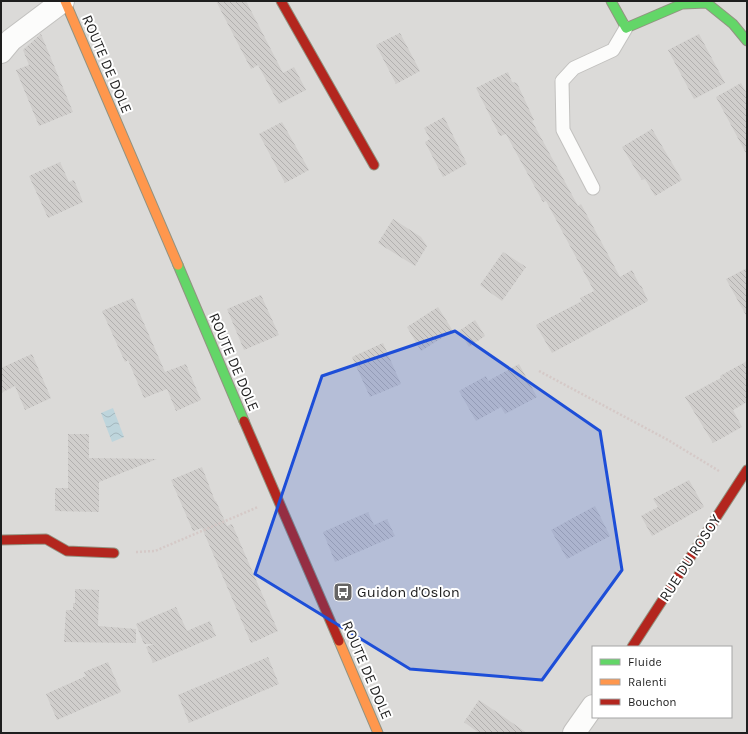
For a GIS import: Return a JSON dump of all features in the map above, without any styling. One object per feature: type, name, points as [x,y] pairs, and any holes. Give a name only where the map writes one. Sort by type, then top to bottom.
[{"type":"main road","name":"ROUTE DE DOLE","points":[[64,1],[378,733]]},
{"type":"main road","points":[[281,1],[374,165]]},
{"type":"main road","points":[[611,1],[626,28],[682,4],[707,3],[733,24],[747,41]]},
{"type":"main road","name":"RUE DU ROSOY","points":[[633,646],[747,470]]},
{"type":"main road","points":[[1,540],[46,539],[67,551],[114,553]]},
{"type":"street","points":[[1,52],[11,40],[64,1]]},
{"type":"street","points":[[574,733],[592,707]]},
{"type":"lane","points":[[593,188],[563,130],[562,81],[574,68],[613,50],[626,28]]},
{"type":"path","points":[[539,371],[668,440],[739,483]]},
{"type":"path","points":[[114,553],[155,552],[278,498]]},
{"type":"highlighted area","points":[[455,331],[600,431],[622,570],[542,680],[410,669],[255,574],[322,376]]},
{"type":"shaded area","points":[[1,1],[747,1],[747,733],[1,733]]},
{"type":"water","points":[[113,408],[124,437],[112,442],[101,413]]},
{"type":"building","points":[[216,1],[246,1],[283,73],[294,67],[306,90],[279,104],[258,65],[251,69]]},
{"type":"building","points":[[400,33],[420,71],[396,84],[376,45]]},
{"type":"building","points":[[41,34],[73,112],[39,126],[16,70],[29,65],[23,50]]},
{"type":"building","points":[[699,34],[725,83],[694,99],[668,50]]},
{"type":"building","points":[[508,72],[512,82],[517,83],[534,120],[532,121],[578,206],[581,204],[620,277],[632,270],[648,301],[552,353],[536,325],[582,301],[580,298],[594,291],[546,201],[543,202],[506,134],[500,136],[476,88]]},
{"type":"building","points":[[741,83],[747,94],[747,155],[716,97]]},
{"type":"building","points":[[444,117],[467,164],[443,177],[425,142],[430,139],[424,128]]},
{"type":"building","points":[[282,122],[309,170],[285,183],[259,134]]},
{"type":"building","points":[[652,129],[682,180],[655,196],[645,179],[642,180],[622,147]]},
{"type":"building","points":[[60,162],[69,182],[74,180],[83,202],[48,218],[29,176]]},
{"type":"building","points":[[393,219],[421,237],[427,246],[415,266],[378,243]]},
{"type":"building","points":[[503,252],[526,267],[502,301],[480,285]]},
{"type":"building","points":[[747,268],[747,317],[726,279]]},
{"type":"building","points":[[261,295],[279,335],[244,350],[227,309]]},
{"type":"building","points":[[133,298],[165,372],[186,364],[201,400],[176,411],[167,389],[144,398],[128,360],[125,362],[102,311]]},
{"type":"building","points":[[438,307],[453,331],[421,351],[407,327]]},
{"type":"building","points":[[475,320],[485,336],[469,347],[459,331]]},
{"type":"building","points":[[383,343],[401,384],[370,397],[352,357]]},
{"type":"building","points":[[32,354],[51,398],[25,410],[15,386],[1,393],[1,368]]},
{"type":"building","points":[[747,361],[747,402],[733,410],[742,427],[713,443],[685,397],[721,378],[720,376]]},
{"type":"building","points":[[519,364],[537,397],[505,414],[501,407],[476,421],[459,391],[486,376],[488,381]]},
{"type":"building","points":[[68,434],[89,434],[89,458],[157,459],[99,482],[99,512],[55,511],[55,488],[68,488]]},
{"type":"building","points":[[202,467],[215,501],[227,526],[232,524],[278,631],[251,643],[202,528],[193,531],[171,480]]},
{"type":"building","points":[[689,480],[704,507],[652,536],[641,516],[658,507],[653,499]]},
{"type":"building","points":[[595,506],[610,536],[567,559],[551,530]]},
{"type":"building","points":[[368,512],[374,525],[387,519],[395,536],[335,562],[323,532]]},
{"type":"building","points":[[75,589],[99,590],[98,626],[136,629],[136,643],[64,642],[66,610],[73,610],[73,603],[75,603]]},
{"type":"building","points":[[176,607],[187,631],[210,621],[216,636],[153,663],[146,647],[154,644],[144,644],[136,624]]},
{"type":"building","points":[[268,657],[279,684],[189,723],[178,695]]},
{"type":"building","points":[[108,662],[121,692],[57,720],[46,694],[86,676],[84,672]]},
{"type":"building","points":[[479,700],[527,733],[479,733],[464,722]]},
{"type":"traffic: fast","points":[[611,1],[626,28],[682,4],[707,3],[733,24],[747,41]]},
{"type":"traffic: fast","points":[[178,265],[244,421]]},
{"type":"traffic: slow","points":[[65,1],[178,265]]},
{"type":"traffic: slow","points":[[339,641],[378,733]]},
{"type":"traffic: jam","points":[[281,1],[374,165]]},
{"type":"traffic: jam","points":[[244,421],[339,641]]},
{"type":"traffic: jam","points":[[633,646],[747,470]]},
{"type":"traffic: jam","points":[[1,540],[46,539],[67,551],[114,553]]},
{"type":"place","name":"Guidon d'Oslon","points":[[343,592]]}]
